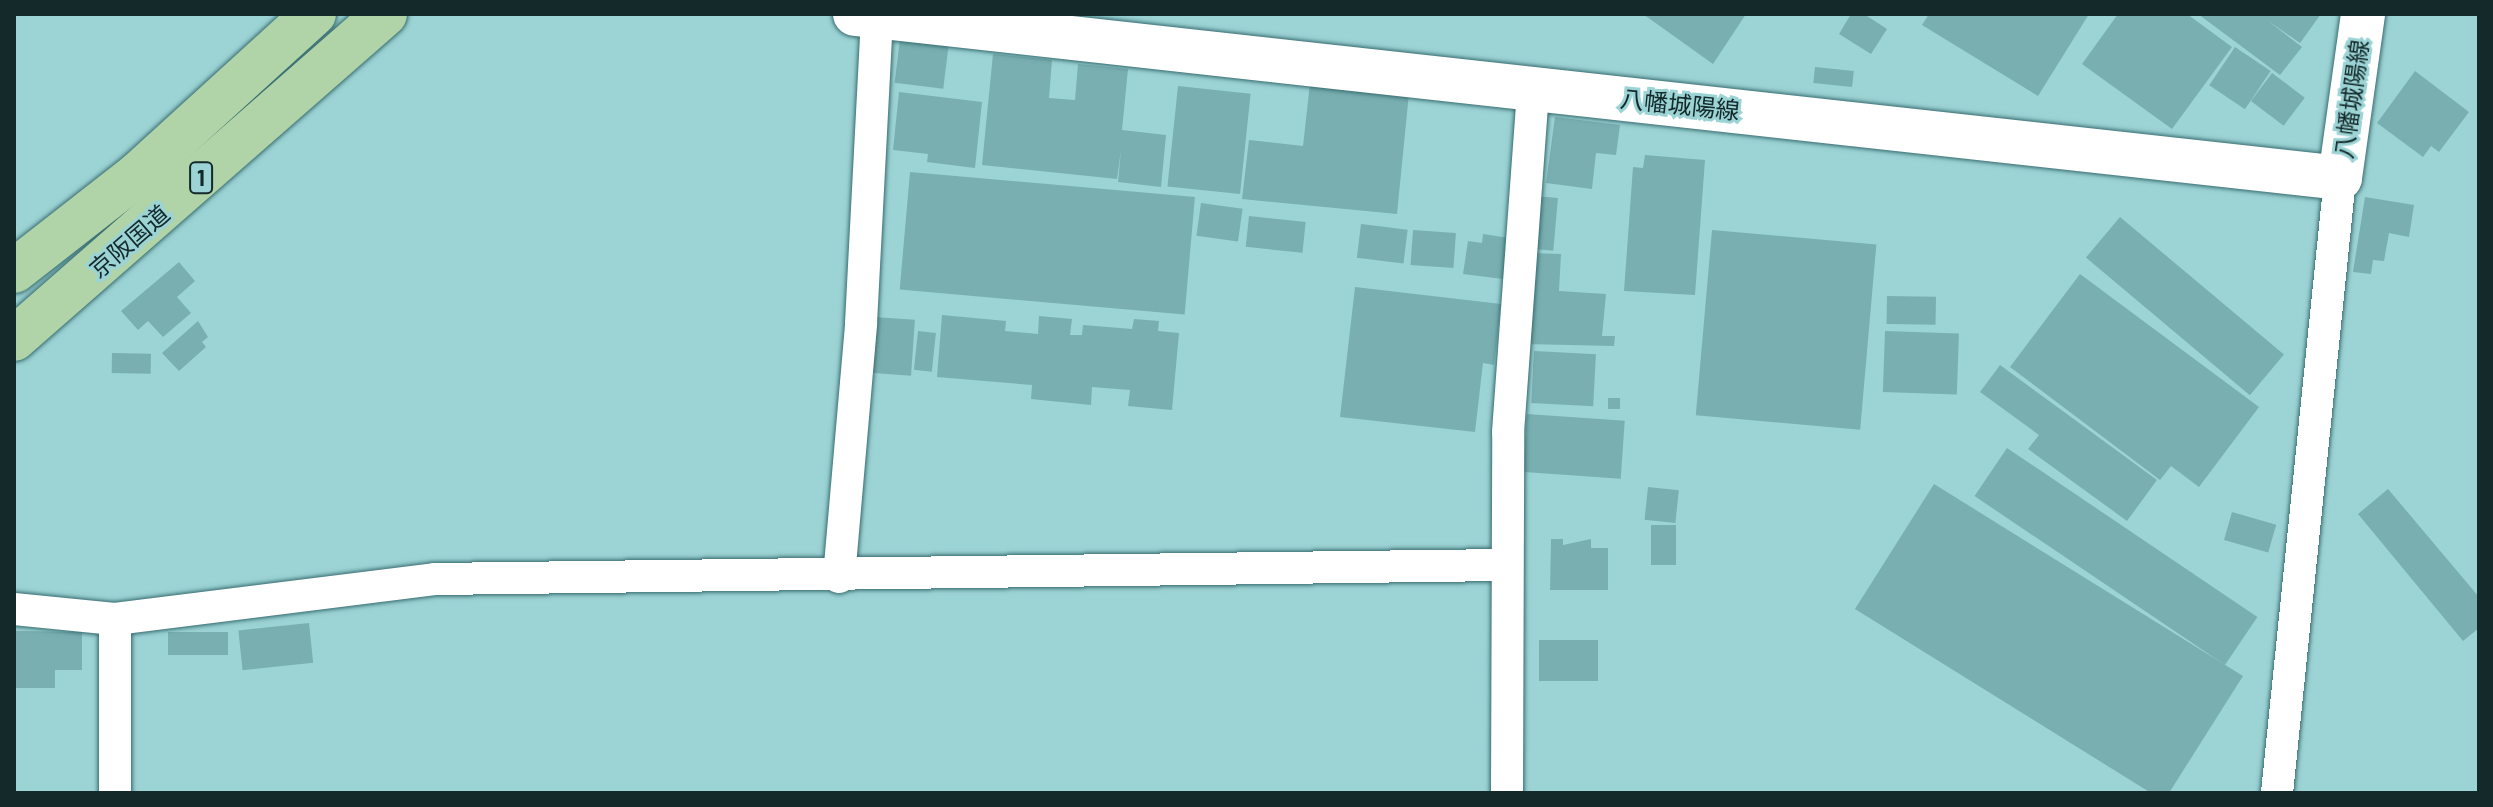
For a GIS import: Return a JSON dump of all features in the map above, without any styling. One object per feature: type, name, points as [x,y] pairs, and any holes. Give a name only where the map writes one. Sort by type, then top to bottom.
[{"type":"highway","name":"京阪国道","points":[[14,271],[138,174],[314,14]]},
{"type":"highway","name":"京阪国道","points":[[14,339],[385,14]]},
{"type":"main road","name":"八幡城陽線","points":[[866,16],[2340,178],[2363,14]]},
{"type":"street","points":[[839,577],[861,323],[866,16]]},
{"type":"street","points":[[1507,793],[1504,565],[1508,432],[1533,88]]},
{"type":"street","points":[[2277,793],[2340,178]]},
{"type":"street","points":[[14,609],[115,619],[435,579],[839,577],[1504,565]]},
{"type":"street","points":[[115,619],[115,793]]},
{"type":"building","points":[[1643,14],[1746,14],[1713,64]]},
{"type":"building","points":[[1851,14],[1864,14],[1887,29],[1871,54],[1839,34]]},
{"type":"building","points":[[1929,14],[2089,14],[2038,96],[1922,25]]},
{"type":"building","points":[[2118,14],[2187,14],[2232,47],[2172,129],[2082,64]]},
{"type":"building","points":[[2198,14],[2321,14],[2300,43],[2267,20],[2302,47],[2280,75]]},
{"type":"building","points":[[900,39],[949,45],[943,89],[895,83]]},
{"type":"building","points":[[2235,47],[2271,71],[2245,109],[2209,85]]},
{"type":"building","points":[[993,54],[1052,60],[1049,98],[1075,100],[1078,64],[1128,69],[1122,130],[1166,135],[1161,187],[1118,182],[1121,150],[1117,179],[982,165]]},
{"type":"building","points":[[1815,67],[1854,71],[1852,87],[1813,83]]},
{"type":"building","points":[[2415,71],[2469,112],[2439,152],[2431,146],[2423,157],[2377,123]]},
{"type":"building","points":[[2272,73],[2305,98],[2284,126],[2251,101]]},
{"type":"building","points":[[1310,83],[1409,93],[1397,214],[1242,199],[1249,140],[1303,146]]},
{"type":"building","points":[[1178,86],[1251,94],[1240,194],[1167,186]]},
{"type":"building","points":[[899,92],[982,102],[975,168],[927,162],[928,154],[893,150]]},
{"type":"building","points":[[1555,117],[1620,125],[1616,155],[1596,153],[1592,189],[1546,183]]},
{"type":"building","points":[[1645,155],[1705,160],[1695,295],[1624,291],[1633,167],[1643,168]]},
{"type":"building","points":[[910,172],[1195,197],[1185,314],[900,290]]},
{"type":"building","points":[[1536,196],[1558,198],[1553,251],[1531,249]]},
{"type":"building","points":[[2365,197],[2414,205],[2409,237],[2389,233],[2384,261],[2373,260],[2371,274],[2353,272]]},
{"type":"building","points":[[1201,203],[1243,209],[1238,242],[1196,236]]},
{"type":"building","points":[[1249,216],[1306,222],[1302,253],[1246,247]]},
{"type":"building","points":[[2120,217],[2284,355],[2250,395],[2086,258]]},
{"type":"building","points":[[1361,224],[1408,230],[1404,263],[1357,258]]},
{"type":"building","points":[[1413,230],[1456,233],[1453,268],[1411,265]]},
{"type":"building","points":[[1712,230],[1876,244],[1860,430],[1696,415]]},
{"type":"building","points":[[1483,234],[1516,239],[1503,279],[1463,274],[1468,241],[1482,243]]},
{"type":"building","points":[[1531,253],[1561,254],[1559,291],[1606,294],[1602,336],[1615,336],[1614,346],[1524,344]]},
{"type":"building","points":[[179,262],[195,281],[177,297],[191,313],[163,337],[148,321],[138,330],[121,311]]},
{"type":"building","points":[[2080,274],[2259,407],[2199,487],[2171,466],[2160,480],[2010,367]]},
{"type":"building","points":[[1355,287],[1501,304],[1494,365],[1483,363],[1475,432],[1340,417]]},
{"type":"building","points":[[1887,296],[1936,297],[1936,325],[1887,324]]},
{"type":"building","points":[[942,315],[1006,321],[1005,331],[1038,334],[1039,316],[1072,319],[1070,335],[1082,335],[1083,325],[1132,329],[1134,319],[1159,321],[1158,331],[1179,333],[1172,410],[1128,406],[1130,390],[1092,387],[1091,405],[1031,399],[1032,385],[937,377]]},
{"type":"building","points":[[874,317],[915,320],[911,376],[870,373]]},
{"type":"building","points":[[198,321],[208,337],[202,342],[206,347],[179,371],[162,353]]},
{"type":"building","points":[[918,331],[936,333],[932,372],[914,370]]},
{"type":"building","points":[[1885,331],[1959,334],[1957,395],[1883,392]]},
{"type":"building","points":[[1534,351],[1596,354],[1593,406],[1531,403]]},
{"type":"building","points":[[112,353],[151,354],[151,374],[112,373]]},
{"type":"building","points":[[2000,365],[2157,480],[2127,521],[2028,449],[2039,435],[1980,392]]},
{"type":"building","points":[[1608,398],[1620,398],[1620,409],[1608,409]]},
{"type":"building","points":[[1527,414],[1625,421],[1621,479],[1523,472]]},
{"type":"building","points":[[2007,448],[2257,617],[2225,665],[1975,496]]},
{"type":"building","points":[[1934,484],[2243,676],[2169,793],[2151,793],[1855,609]]},
{"type":"building","points":[[1648,487],[1679,490],[1675,523],[1645,520]]},
{"type":"building","points":[[2388,489],[2479,597],[2479,628],[2463,641],[2358,514]]},
{"type":"building","points":[[2232,512],[2276,525],[2268,553],[2224,540]]},
{"type":"building","points":[[1651,525],[1676,525],[1676,565],[1651,565]]},
{"type":"building","points":[[1551,539],[1563,539],[1563,545],[1591,539],[1591,548],[1608,548],[1608,590],[1550,590]]},
{"type":"building","points":[[309,623],[313,663],[243,670],[238,630]]},
{"type":"building","points":[[16,631],[82,632],[82,670],[55,670],[55,688],[16,688]]},
{"type":"building","points":[[168,632],[228,632],[228,655],[168,655]]},
{"type":"building","points":[[1539,640],[1598,640],[1598,681],[1539,681]]}]
